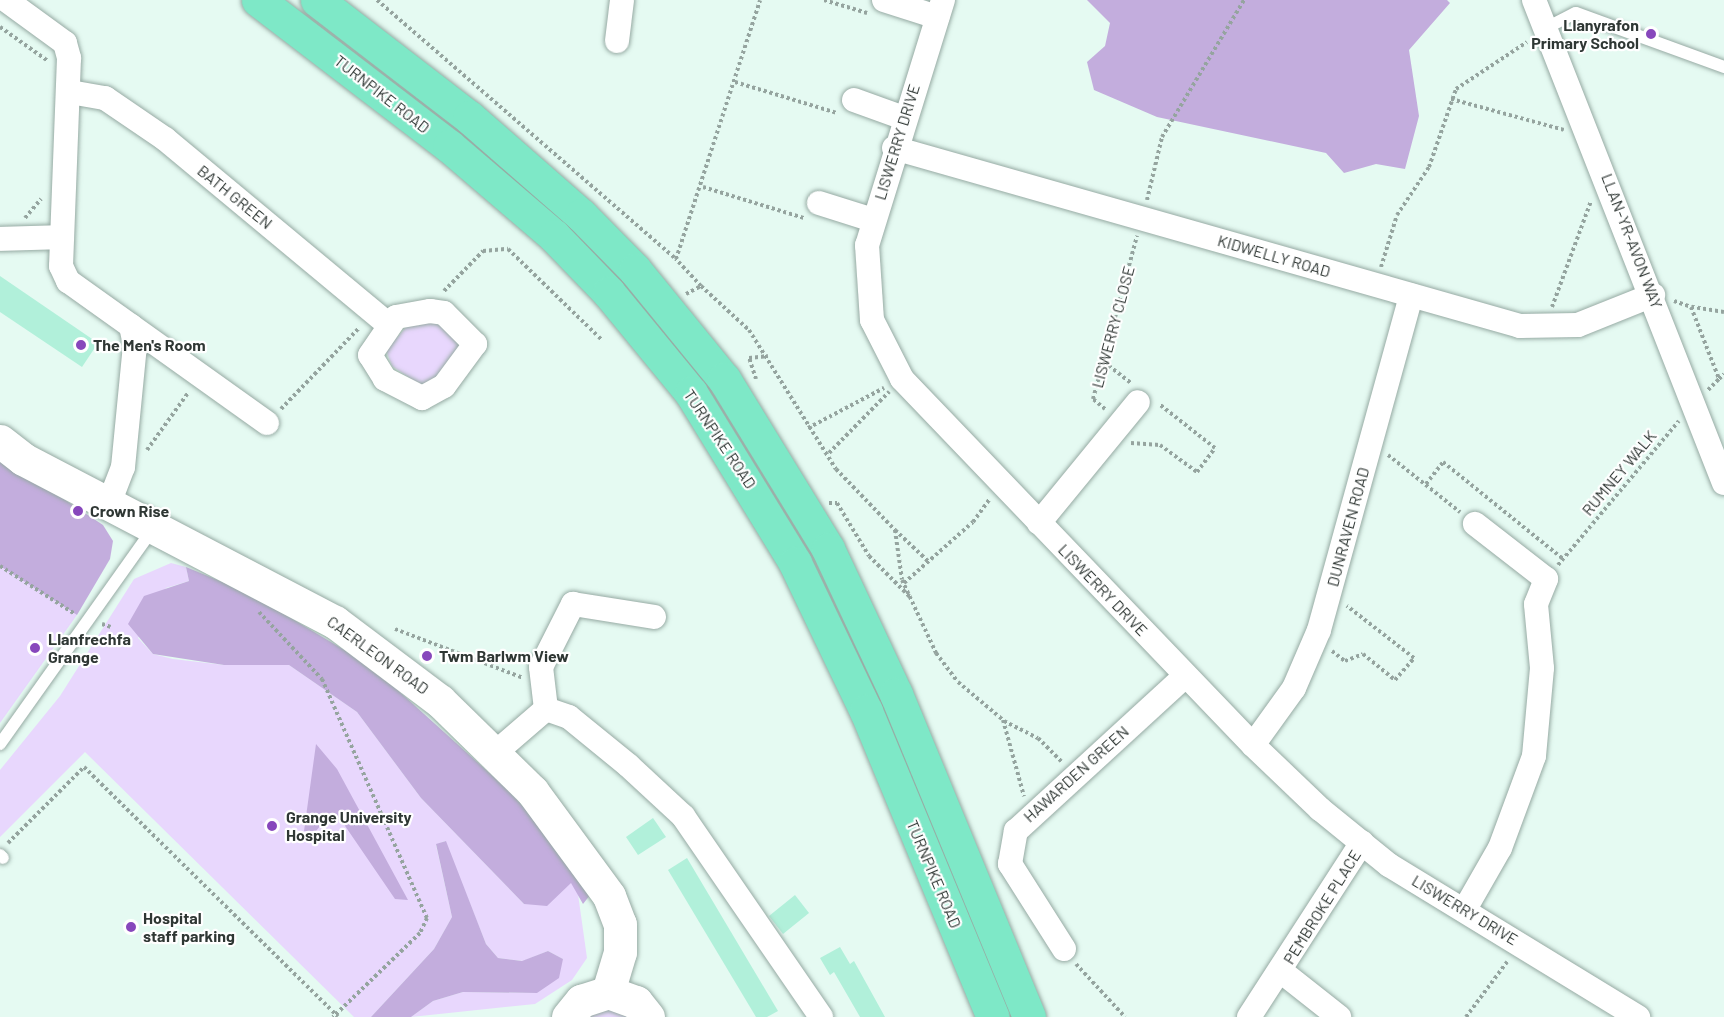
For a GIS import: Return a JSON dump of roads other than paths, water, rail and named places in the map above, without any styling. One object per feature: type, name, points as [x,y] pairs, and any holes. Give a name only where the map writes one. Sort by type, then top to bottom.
[{"type":"highway","name":"TURNPIKE ROAD","points":[[258,0],[449,146],[554,236],[609,293],[691,393],[795,563],[866,711],[993,1017]]},
{"type":"highway","name":"TURNPIKE ROAD","points":[[317,0],[470,117],[581,215],[635,270],[724,379],[828,549],[896,694],[1029,1017]]},
{"type":"main road","name":"CAERLEON ROAD","points":[[0,441],[23,459],[335,622],[440,701],[532,791],[609,896],[620,924],[620,952],[608,992]]},
{"type":"main road","points":[[568,1017],[581,1001],[608,992],[636,1002],[648,1017]]},
{"type":"street","points":[[6,0],[65,43],[70,87],[61,266],[68,281],[267,423]]},
{"type":"street","points":[[617,41],[622,0]]},
{"type":"street","points":[[884,0],[940,9]]},
{"type":"street","name":"LLAN-YR-AVON WAY","points":[[1534,0],[1548,27],[1724,483]]},
{"type":"street","name":"LISWERRY DRIVE","points":[[940,9],[873,220],[866,294],[881,343],[902,379],[1253,746],[1362,842],[1638,1017]]},
{"type":"street","name":"BATH GREEN","points":[[70,87],[105,98],[165,139],[381,317]]},
{"type":"street","points":[[854,100],[904,118]]},
{"type":"street","name":"KIDWELLY ROAD","points":[[894,148],[1520,326],[1578,325],[1653,295]]},
{"type":"street","points":[[819,202],[873,220]]},
{"type":"street","points":[[3,239],[62,237]]},
{"type":"street","name":"DUNRAVEN ROAD","points":[[1253,746],[1294,688],[1316,637],[1411,295]]},
{"type":"street","points":[[109,503],[123,467],[135,345],[131,326]]},
{"type":"street","points":[[1039,523],[1143,396]]},
{"type":"street","points":[[1465,909],[1500,848],[1534,756],[1542,668],[1536,604],[1546,579],[1475,524]]},
{"type":"street","points":[[546,709],[542,679],[545,654],[573,604],[654,617]]},
{"type":"street","name":"HAWARDEN GREEN","points":[[1064,949],[1010,864],[1016,831],[1029,814],[1185,676]]},
{"type":"street","points":[[495,753],[546,709]]},
{"type":"street","points":[[546,709],[569,717],[683,816],[821,1017]]},
{"type":"street","name":"PEMBROKE PLACE","points":[[1249,1017],[1282,972],[1362,842]]},
{"type":"street","name":"PEMBROKE PLACE","points":[[1282,972],[1339,1017]]},
{"type":"lane","points":[[1548,27],[1576,13],[1724,67]]},
{"type":"lane","points":[[0,744],[90,620],[154,526]]},
{"type":"place","name":"Llanyrafon Primary School","points":[[1651,34]]},
{"type":"place","name":"The Men's Room","points":[[81,345]]},
{"type":"place","name":"Crown Rise","points":[[78,511]]},
{"type":"place","name":"Llanfrechfa Grange","points":[[35,648]]},
{"type":"place","name":"Twm Barlwm View","points":[[427,656]]},
{"type":"place","name":"Grange University Hospital","points":[[272,826]]},
{"type":"place","name":"Hospital staff parking","points":[[131,927]]}]
